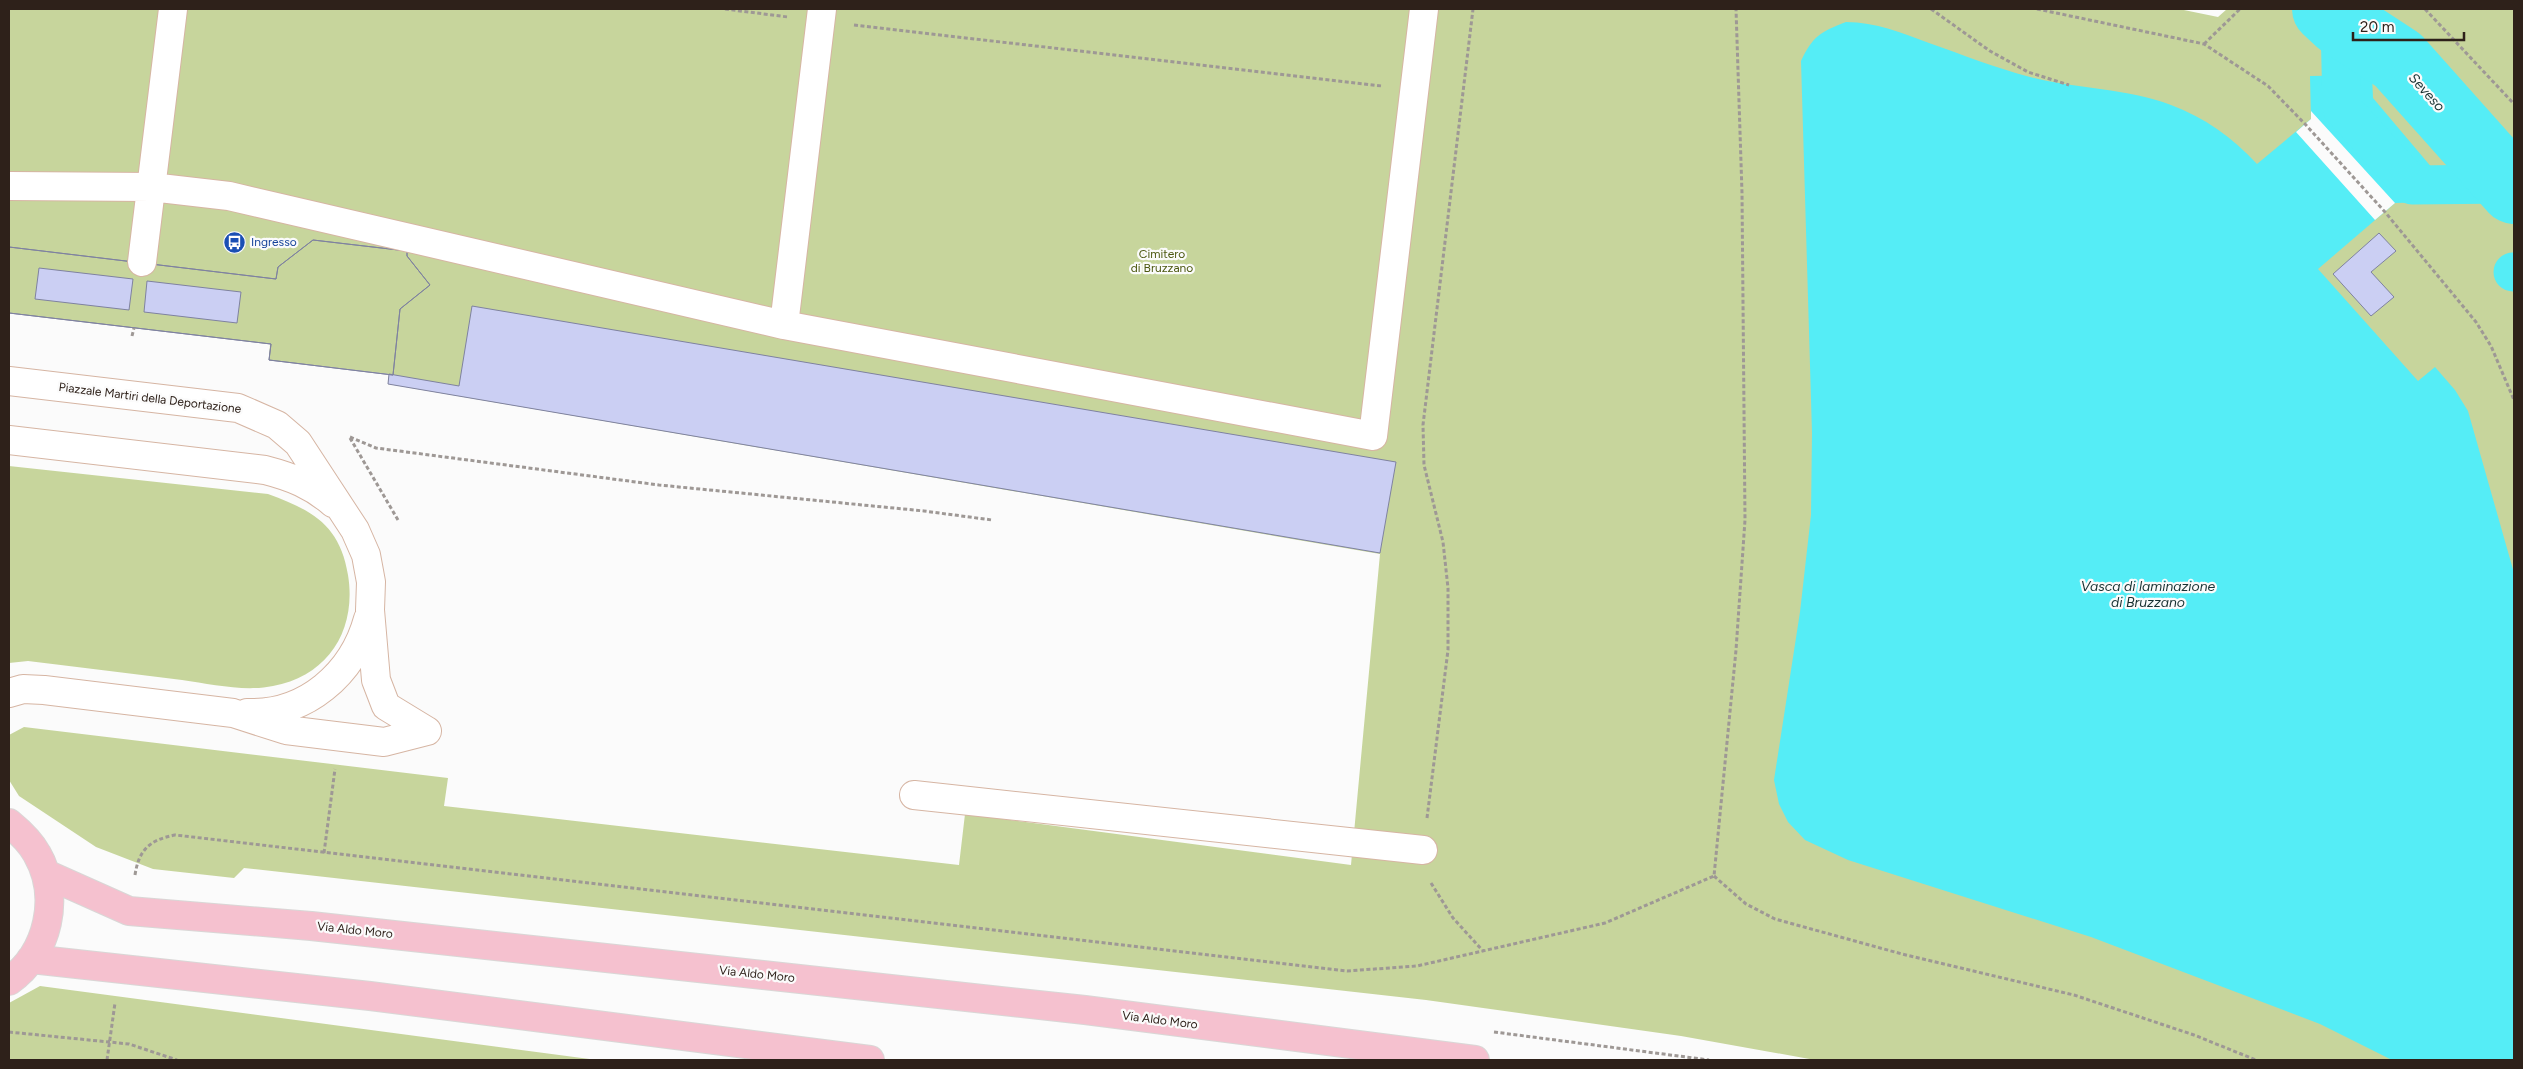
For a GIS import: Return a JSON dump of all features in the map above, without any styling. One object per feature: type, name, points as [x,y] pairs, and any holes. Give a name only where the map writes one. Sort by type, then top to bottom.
[{"type":"main road","points":[[9,823],[24,835],[37,853],[46,874],[50,896],[49,919],[43,940],[31,959],[9,981]]},
{"type":"main road","name":"Via Aldo Moro","points":[[46,874],[129,911],[311,926],[1085,1010],[1475,1060]]},
{"type":"main road","points":[[31,959],[370,996],[870,1060]]},
{"type":"street","points":[[142,262],[173,9]]},
{"type":"street","points":[[9,186],[151,186],[229,196],[784,324],[1373,436],[1424,9]]},
{"type":"street","points":[[784,324],[821,15]]},
{"type":"street","name":"Piazzale Martiri della Deportazione","points":[[9,381],[220,405],[252,412],[277,425],[298,443],[355,530],[366,555],[371,582],[370,610],[376,680],[386,706],[428,731],[384,742],[286,730],[248,716],[233,713],[44,690],[22,689],[9,693]]},
{"type":"street","name":"Piazzale Martiri della Deportazione","points":[[9,440],[264,470],[292,477],[316,489],[338,507],[355,530]]},
{"type":"street","name":"Piazzale Martiri della Deportazione","points":[[233,713],[258,714],[282,709],[308,699],[331,682],[350,661],[363,637],[370,610]]},
{"type":"street","points":[[914,795],[1423,850]]},
{"type":"path","points":[[725,9],[821,15],[1415,90]]},
{"type":"path","points":[[1473,9],[1423,425],[1424,465],[1443,542],[1448,588],[1448,650],[1423,850],[1432,884],[1453,918],[1483,952]]},
{"type":"path","points":[[1714,876],[1736,650],[1745,520],[1742,193],[1736,9]]},
{"type":"path","points":[[1931,9],[1990,51],[2020,68],[2069,85]]},
{"type":"path","points":[[2037,9],[2204,44],[2268,86],[2306,124],[2385,212],[2476,322],[2491,346],[2514,400]]},
{"type":"path","points":[[2204,44],[2240,9]]},
{"type":"path","points":[[2425,9],[2514,104]]},
{"type":"path","points":[[132,336],[134,328]]},
{"type":"path","points":[[398,520],[350,437],[376,448],[650,484],[924,511],[992,520]]},
{"type":"path","points":[[324,853],[335,766]]},
{"type":"path","points":[[135,874],[137,863],[144,850],[158,838],[175,835],[1348,971],[1416,966],[1605,923],[1714,876]]},
{"type":"path","points":[[1714,876],[1746,904],[1775,919],[1902,954],[2074,994],[2194,1035],[2256,1060]]},
{"type":"path","points":[[107,1060],[115,1003]]},
{"type":"path","points":[[9,1032],[129,1044],[177,1060]]},
{"type":"green space","name":"Cimitero di Bruzzano","points":[[9,9],[2179,9],[2218,17],[2227,9],[2514,9],[2514,1060],[1815,1060],[1681,1036],[1426,1000],[244,868],[234,878],[153,869],[96,847],[19,796],[9,780],[9,735],[24,727],[448,778],[444,806],[959,865],[965,814],[1351,865],[1380,554],[388,384],[389,374],[269,360],[270,344],[9,313]]},
{"type":"green space","points":[[9,466],[268,494],[298,506],[311,513],[331,532],[344,558],[350,595],[348,614],[343,632],[323,661],[309,672],[292,681],[262,688],[227,687],[28,661],[9,663]]},
{"type":"green space","points":[[40,986],[597,1060],[9,1060],[9,1003]]},
{"type":"water","name":"Vasca di laminazione di Bruzzano","points":[[1846,22],[1857,22],[1889,29],[2030,77],[2154,99],[2183,110],[2206,122],[2238,146],[2257,164],[2311,119],[2310,76],[2372,75],[2373,98],[2433,169],[2434,202],[2395,203],[2318,269],[2418,381],[2435,367],[2455,390],[2468,411],[2514,573],[2514,1060],[2392,1060],[2320,1024],[2091,937],[1848,860],[1805,840],[1788,822],[1779,804],[1774,780],[1800,612],[1811,515],[1812,433],[1801,61],[1809,46],[1818,36]]},
{"type":"pier","points":[[2311,111],[2395,203],[2375,220],[2296,132],[2311,119]]},
{"type":"building","points":[[2379,233],[2396,251],[2371,272],[2394,297],[2371,316],[2333,274]]},
{"type":"building","points":[[313,240],[407,251],[407,256],[430,285],[400,309],[393,375],[269,360],[271,344],[9,313],[9,247],[276,279],[278,267]],"holes":[[[39,268],[133,279],[129,310],[35,299]],[[147,281],[241,292],[237,323],[144,312]]]},
{"type":"building","points":[[313,240],[407,251],[407,256],[430,285],[400,309],[393,375],[269,360],[271,344],[9,313],[9,247],[276,279],[278,267]]},
{"type":"building","points":[[472,306],[1396,462],[1380,553],[388,384],[389,374],[459,386]]},
{"type":"waterway","name":"Seveso","points":[[2326,9],[2340,22],[2398,60],[2514,190]]},
{"type":"waterway","points":[[2340,22],[2342,108],[2412,185],[2510,184]]},
{"type":"place","name":"Ingresso","points":[[235,242]]}]
